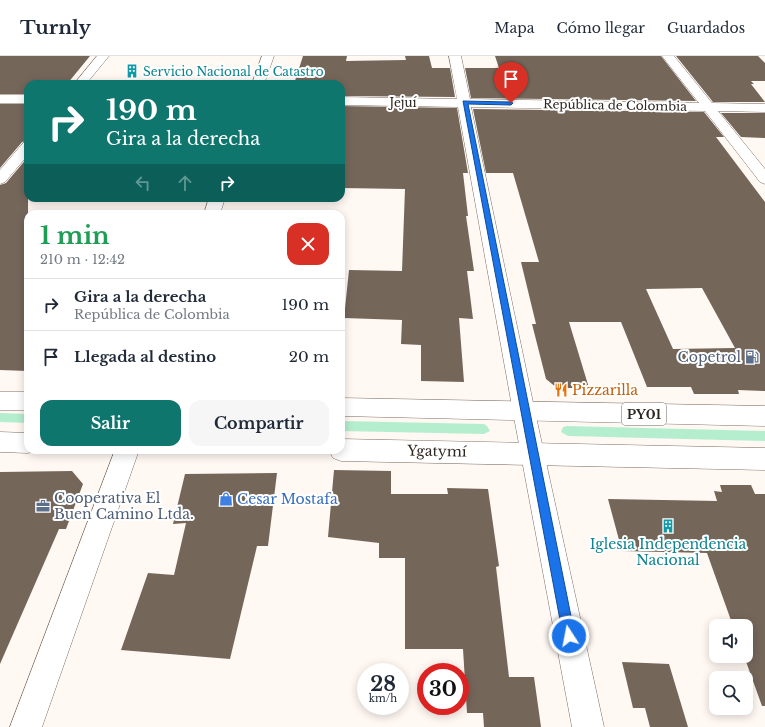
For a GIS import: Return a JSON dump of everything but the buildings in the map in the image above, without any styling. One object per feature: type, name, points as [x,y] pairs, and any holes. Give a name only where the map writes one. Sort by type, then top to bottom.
[{"type":"street","points":[[83,80],[103,56]]},
{"type":"street","points":[[259,80],[268,56]]},
{"type":"street","points":[[455,56],[532,453],[588,727]]},
{"type":"street","points":[[668,56],[765,179]]},
{"type":"street","points":[[0,99],[24,99]]},
{"type":"street","name":"Jejuí","points":[[345,102],[465,102]]},
{"type":"street","name":"República de Colombia","points":[[465,102],[765,108]]},
{"type":"street","points":[[0,179],[24,151]]},
{"type":"street","points":[[0,401],[24,401]]},
{"type":"street","points":[[345,407],[524,412]]},
{"type":"street","name":"PY01","points":[[524,412],[765,416]]},
{"type":"street","points":[[0,442],[24,443]]},
{"type":"street","name":"Ygatymí","points":[[345,450],[765,458]]},
{"type":"street","points":[[26,727],[126,454]]},
{"type":"green space","points":[[0,413],[24,414],[24,423],[0,422]]},
{"type":"green space","points":[[345,421],[484,424],[490,431],[484,434],[345,431]]},
{"type":"green space","points":[[563,427],[765,431],[765,441],[568,436],[561,432]]},
{"type":"place","name":"Servicio Nacional de Catastro","points":[[132,71]]},
{"type":"place","name":"Copetrol","points":[[752,357]]},
{"type":"place","name":"Pizzarilla","points":[[561,390]]},
{"type":"place","name":"Cesar Mostafa","points":[[226,499]]},
{"type":"place","name":"Cooperativa El Buen Camino Ltda.","points":[[43,506]]},
{"type":"place","name":"Iglesia Independencia Nacional","points":[[668,526]]},
{"type":"route","points":[[511,103],[465,102],[524,412],[569,636]]}]
